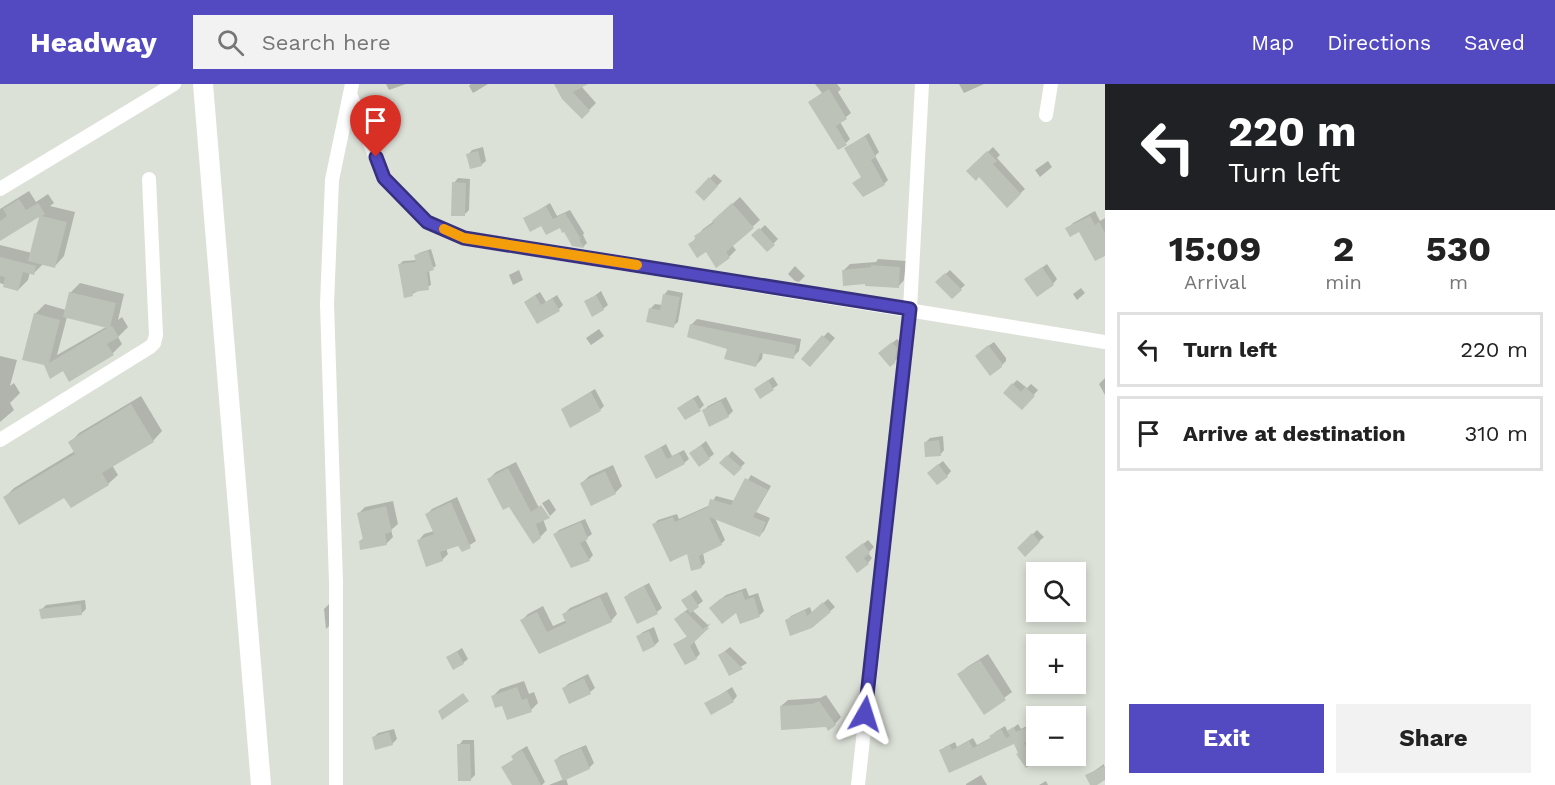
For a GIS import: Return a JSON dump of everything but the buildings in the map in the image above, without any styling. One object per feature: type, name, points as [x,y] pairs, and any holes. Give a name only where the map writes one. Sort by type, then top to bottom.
[{"type":"street","points":[[0,189],[174,84]]},
{"type":"street","points":[[203,84],[261,785]]},
{"type":"street","points":[[858,785],[910,309],[922,84]]},
{"type":"street","points":[[1046,115],[1051,84]]},
{"type":"street","points":[[351,89],[384,178],[427,222],[464,238],[1105,342]]},
{"type":"street","points":[[336,785],[336,583],[327,304],[332,180],[351,89]]},
{"type":"street","points":[[0,440],[154,343],[156,336],[149,179]]},
{"type":"slow traffic","points":[[444,229],[464,238],[637,265]]},
{"type":"route","points":[[376,157],[384,178],[427,222],[464,238],[910,309],[865,714]]}]
